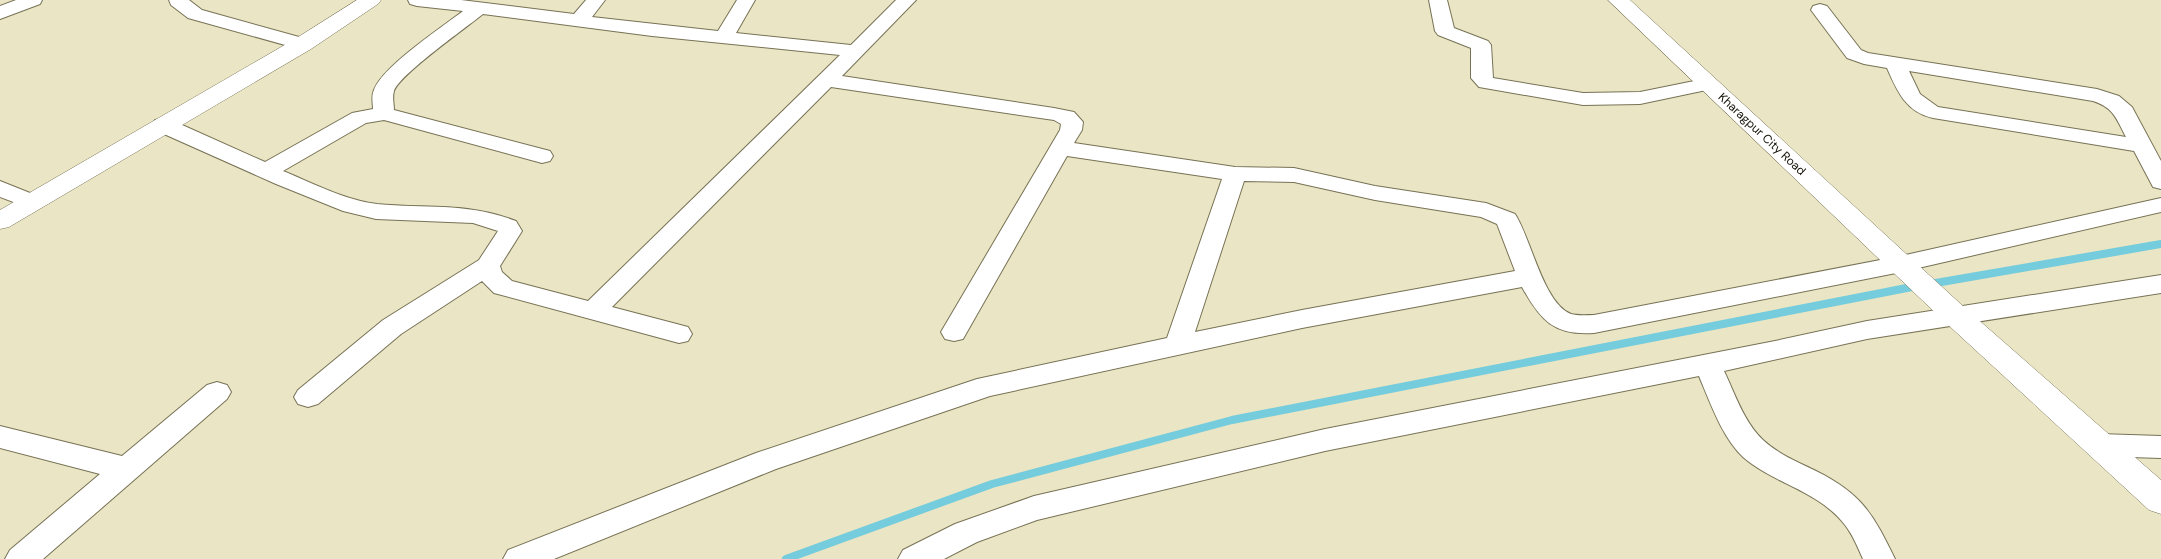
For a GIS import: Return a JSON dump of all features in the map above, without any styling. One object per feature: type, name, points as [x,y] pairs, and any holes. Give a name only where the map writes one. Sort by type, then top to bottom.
[{"type":"main road","points":[[0,221],[303,44],[370,0]]},
{"type":"main road","name":"Kharagpur City Road","points":[[1618,0],[1946,306],[2161,500]]},
{"type":"street","points":[[0,13],[33,0]]},
{"type":"street","points":[[179,0],[178,2],[181,5],[196,14],[303,44]]},
{"type":"street","points":[[417,0],[722,38],[854,51]]},
{"type":"street","points":[[578,21],[596,0]]},
{"type":"street","points":[[722,38],[746,0]]},
{"type":"street","points":[[593,311],[824,80],[907,0]]},
{"type":"street","points":[[1438,0],[1445,31],[1481,46],[1481,78],[1486,83],[1592,99],[1640,98],[1709,84]]},
{"type":"street","points":[[384,114],[383,91],[389,82],[479,8]]},
{"type":"street","points":[[1820,10],[1854,54],[1864,58],[2097,95],[2112,100],[2121,107],[2161,182]]},
{"type":"street","points":[[1896,64],[1910,98],[1920,107],[1933,112],[2142,146]]},
{"type":"street","points":[[824,80],[1066,117],[1072,122],[1071,130],[954,332]]},
{"type":"street","points":[[266,171],[360,118],[384,114],[542,156]]},
{"type":"street","points":[[163,125],[266,171],[356,208],[379,213],[440,213],[497,220],[508,226],[510,231],[488,266],[392,327],[308,397]]},
{"type":"street","points":[[1060,148],[1235,174],[1294,175],[1375,193],[1486,210],[1499,214],[1507,219],[1531,277],[1547,309],[1568,323],[1587,325],[1904,266],[2161,205]]},
{"type":"street","points":[[1178,345],[1235,174]]},
{"type":"street","points":[[0,188],[32,202]]},
{"type":"street","points":[[488,266],[491,276],[503,287],[679,334]]},
{"type":"street","points":[[519,559],[766,461],[986,386],[1302,319],[1531,277]]},
{"type":"street","points":[[914,559],[966,533],[1034,508],[1326,440],[1775,351],[1867,330],[1946,306],[2161,284]]},
{"type":"street","points":[[1707,364],[1742,433],[1752,447],[1837,499],[1855,515],[1879,559]]},
{"type":"street","points":[[21,559],[217,392]]},
{"type":"street","points":[[0,437],[127,469]]},
{"type":"street","points":[[2099,445],[2161,447]]},
{"type":"waterway","points":[[1930,284],[2161,244]]},
{"type":"waterway","points":[[786,559],[992,484],[1232,420],[1917,286]]}]
